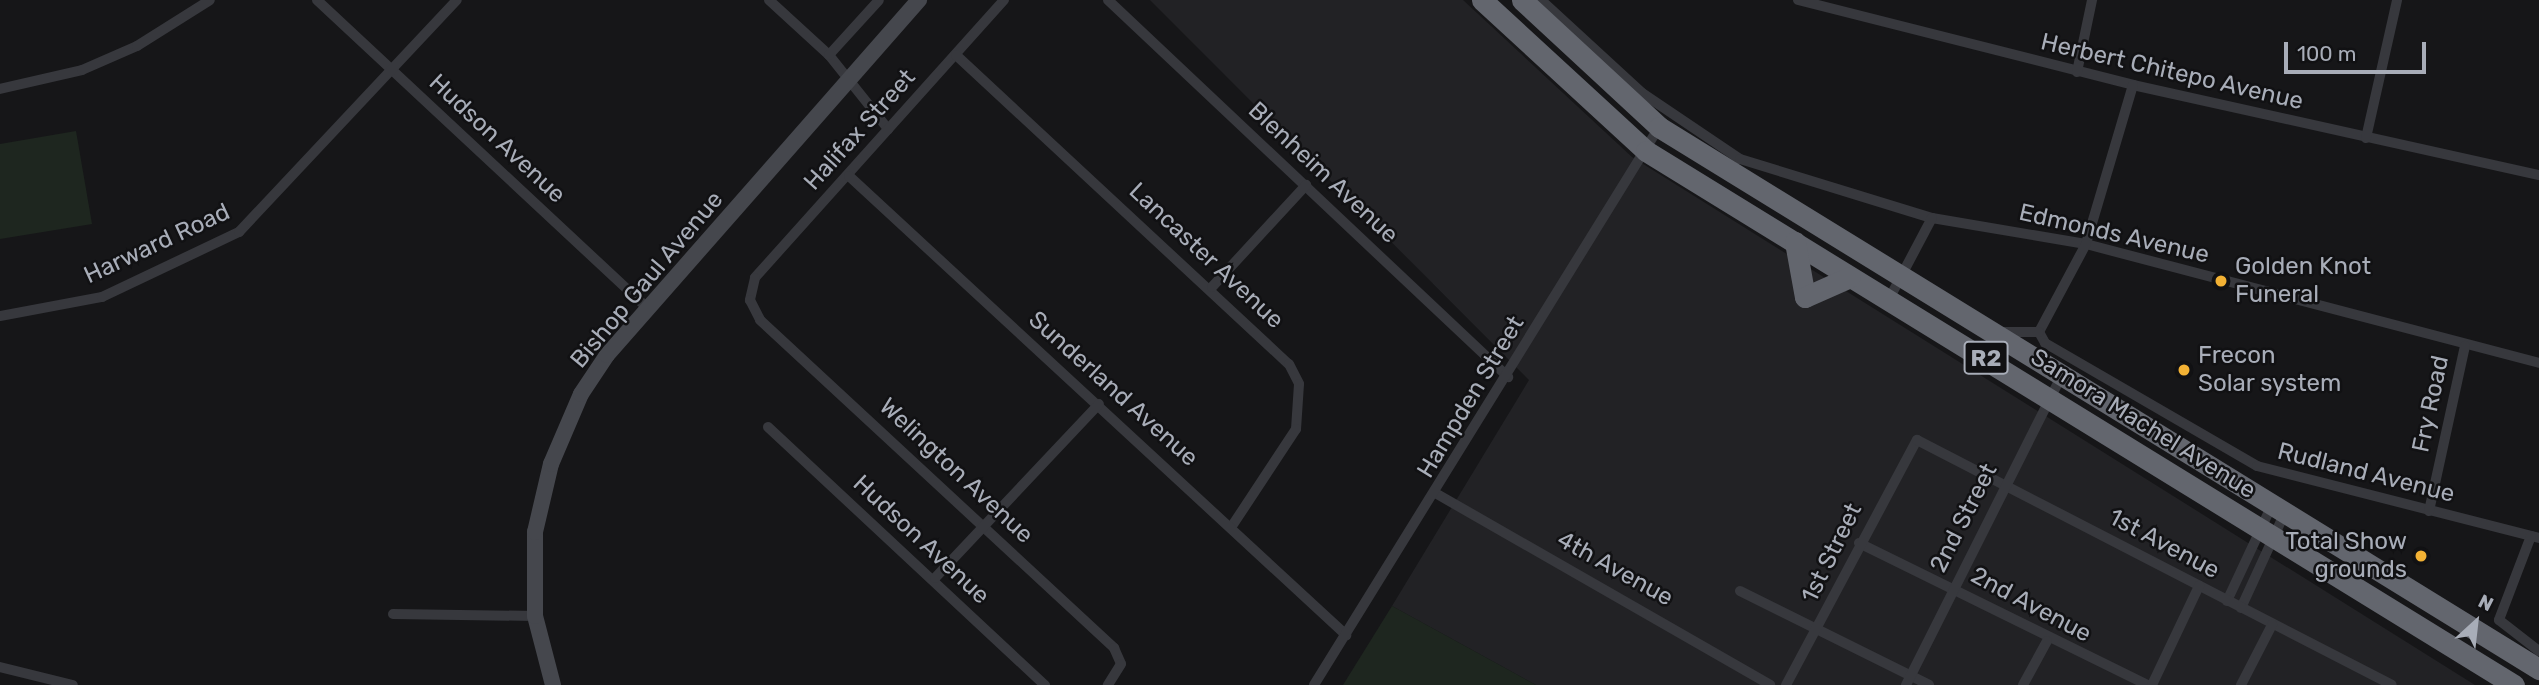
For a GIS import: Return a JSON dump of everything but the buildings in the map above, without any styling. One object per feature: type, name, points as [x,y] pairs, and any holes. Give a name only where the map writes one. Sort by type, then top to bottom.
[{"type":"highway","name":"Samora Machel Avenue","points":[[1482,0],[1646,151],[1888,301],[2050,396],[2514,685]]},
{"type":"highway","name":"Samora Machel Avenue","points":[[1522,0],[1659,127],[2063,373],[2539,669]]},
{"type":"highway","points":[[1795,242],[1805,297],[1850,277]]},
{"type":"main road","name":"Bishop Gaul Avenue","points":[[553,685],[535,616],[535,532],[559,439],[595,372],[848,78],[919,0]]},
{"type":"street","points":[[0,89],[82,70],[137,46],[210,0]]},
{"type":"street","name":"Hudson Avenue","points":[[317,0],[648,309]]},
{"type":"street","name":"Harward Road","points":[[0,316],[102,297],[239,232],[457,0]]},
{"type":"street","points":[[769,0],[830,55],[888,129]]},
{"type":"street","points":[[830,55],[879,0]]},
{"type":"street","name":"Halifax Street","points":[[750,290],[888,129],[1004,0]]},
{"type":"street","name":"Blenheim Avenue","points":[[1108,0],[1508,377]]},
{"type":"street","name":"Edmonds Avenue","points":[[1541,0],[1642,93],[1740,159],[1932,218],[2086,244],[2465,346],[2539,363]]},
{"type":"street","name":"Herbert Chitepo Avenue","points":[[1798,0],[2077,72],[2366,138],[2539,174]]},
{"type":"street","points":[[2077,72],[2092,0]]},
{"type":"street","points":[[2366,138],[2397,0]]},
{"type":"street","name":"Lancaster Avenue","points":[[956,55],[1212,287],[1289,364],[1299,384],[1296,429],[1232,526]]},
{"type":"street","points":[[1991,329],[2039,332],[2086,244],[2133,85]]},
{"type":"street","name":"Hampden Street","points":[[1314,685],[1437,494],[1659,127]]},
{"type":"street","name":"Sunderland Avenue","points":[[849,176],[1232,526],[1346,635]]},
{"type":"street","points":[[1212,287],[1306,185]]},
{"type":"street","points":[[1888,301],[1904,276],[1932,218]]},
{"type":"street","name":"Welington Avenue","points":[[750,290],[760,320],[988,528],[1114,648],[1121,664],[1108,685]]},
{"type":"street","name":"Rudland Avenue","points":[[2039,332],[2045,343],[2257,466],[2535,537]]},
{"type":"street","name":"Fry Road","points":[[2429,511],[2465,346]]},
{"type":"street","name":"2nd Street","points":[[1908,680],[1952,588],[2063,373]]},
{"type":"street","points":[[935,578],[988,528],[1099,404]]},
{"type":"street","name":"Hudson Avenue","points":[[768,427],[935,578],[1045,685]]},
{"type":"street","name":"1st Avenue","points":[[1917,440],[2392,685]]},
{"type":"street","name":"1st Street","points":[[1786,685],[1819,632],[1859,543],[1917,440]]},
{"type":"street","name":"4th Avenue","points":[[1437,494],[1770,685]]},
{"type":"street","points":[[2241,608],[2279,507]]},
{"type":"street","points":[[2227,601],[2269,532]]},
{"type":"street","points":[[2535,537],[2499,620],[2539,651]]},
{"type":"street","name":"2nd Avenue","points":[[1859,543],[1952,588],[2047,641],[2149,685]]},
{"type":"street","points":[[2149,685],[2199,586]]},
{"type":"street","points":[[1740,591],[1908,680],[1929,685]]},
{"type":"street","points":[[393,614],[535,616]]},
{"type":"street","points":[[2241,685],[2272,625]]},
{"type":"street","points":[[2023,685],[2047,641]]},
{"type":"street","points":[[0,667],[73,685]]},
{"type":"shaded area","points":[[1150,0],[1463,0],[1632,157],[2475,685],[1536,685],[1392,606],[1529,380]]},
{"type":"shaded area","points":[[76,131],[92,224],[0,239],[0,144]]},
{"type":"shaded area","points":[[1392,606],[1536,685],[1343,685]]},
{"type":"place","name":"Golden Knot Funeral","points":[[2221,281]]},
{"type":"place","name":"Frecon Solar system","points":[[2184,370]]},
{"type":"place","name":"Total Show grounds","points":[[2421,556]]}]
